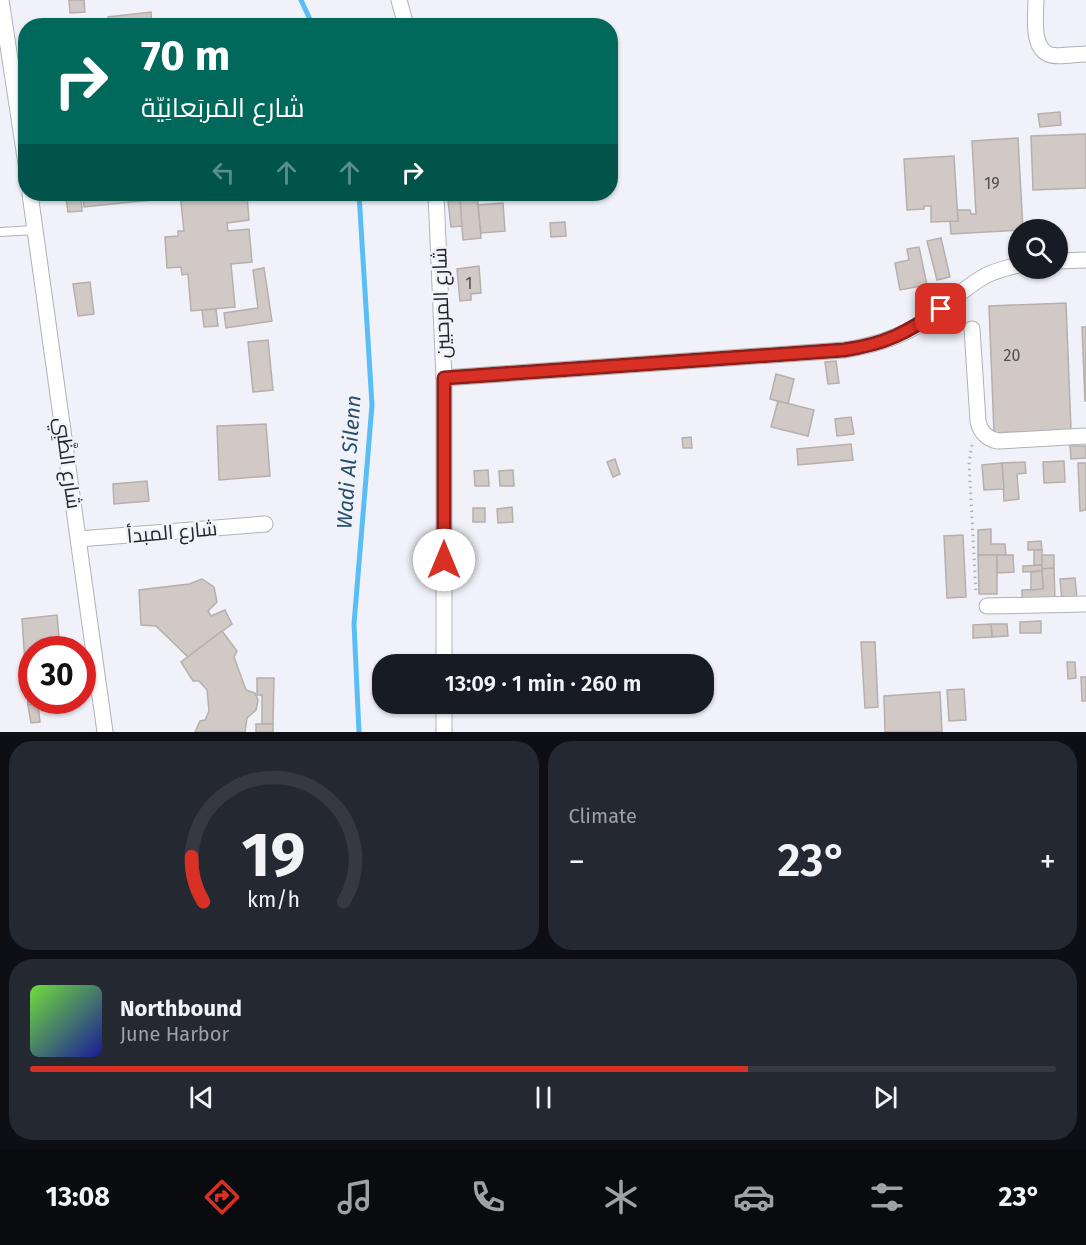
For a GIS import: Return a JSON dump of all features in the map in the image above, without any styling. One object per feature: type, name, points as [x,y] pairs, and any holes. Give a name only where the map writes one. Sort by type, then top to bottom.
[{"type":"street","points":[[1,0],[18,112]]},
{"type":"street","points":[[399,0],[404,18]]},
{"type":"street","points":[[1036,0],[1037,38],[1042,50],[1052,55],[1086,54]]},
{"type":"street","name":"شارع الظَّبِي","points":[[31,201],[105,732]]},
{"type":"street","name":"شارع المرحبين","points":[[436,201],[444,378],[444,654]]},
{"type":"street","points":[[1068,261],[1086,260]]},
{"type":"street","points":[[444,378],[844,350],[870,346],[896,337],[919,325],[969,286],[988,275],[1008,268]]},
{"type":"street","points":[[972,328],[978,421],[982,432],[992,440],[998,441],[1086,436]]},
{"type":"street","name":"شارع المبدأ","points":[[79,539],[265,524]]},
{"type":"street","points":[[987,606],[1086,603]]},
{"type":"street","points":[[444,714],[444,732]]},
{"type":"lane","points":[[0,232],[35,230]]},
{"type":"path","points":[[982,432],[972,444],[969,462],[976,594],[979,602],[987,606]]},
{"type":"building","points":[[69,0],[84,0],[85,12],[70,13]]},
{"type":"building","points":[[151,12],[151,18],[108,18]]},
{"type":"building","points":[[1060,112],[1061,125],[1040,127],[1038,114]]},
{"type":"building","points":[[1086,134],[1086,188],[1033,190],[1031,136]]},
{"type":"building","points":[[1018,138],[1022,219],[1008,219],[1008,231],[951,234],[950,221],[958,221],[957,210],[970,210],[971,214],[976,214],[972,141]]},
{"type":"building","points":[[954,156],[958,221],[931,222],[931,206],[924,206],[924,209],[907,210],[904,159]]},
{"type":"building","points":[[66,201],[81,201],[82,211],[68,212]]},
{"type":"building","points":[[84,201],[142,201],[84,207]]},
{"type":"building","points":[[181,201],[248,201],[249,220],[227,223],[228,231],[249,229],[252,262],[231,264],[235,307],[191,311],[188,274],[182,275],[181,267],[167,268],[165,237],[178,236],[178,231],[184,231]]},
{"type":"building","points":[[448,201],[460,201],[462,226],[451,227]]},
{"type":"building","points":[[460,201],[478,201],[481,238],[463,240]]},
{"type":"building","points":[[503,203],[505,231],[481,233],[478,205]]},
{"type":"building","points":[[565,222],[566,236],[551,237],[550,223]]},
{"type":"building","points":[[941,238],[950,277],[937,280],[927,241]]},
{"type":"building","points":[[919,247],[927,285],[900,290],[895,263],[909,260],[907,249]]},
{"type":"building","points":[[479,266],[481,293],[471,294],[471,300],[460,301],[457,269]]},
{"type":"building","points":[[264,268],[272,321],[226,328],[224,313],[258,308],[253,270]]},
{"type":"building","points":[[90,282],[94,314],[78,316],[73,284]]},
{"type":"building","points":[[1066,303],[1071,430],[994,433],[989,306]]},
{"type":"building","points":[[216,309],[218,326],[204,327],[202,310]]},
{"type":"building","points":[[1082,327],[1086,327],[1086,401],[1085,401]]},
{"type":"building","points":[[268,340],[273,390],[253,392],[248,342]]},
{"type":"building","points":[[836,361],[839,383],[828,384],[825,362]]},
{"type":"building","points":[[776,374],[794,379],[788,404],[770,399]]},
{"type":"building","points":[[778,401],[814,410],[808,436],[771,427]]},
{"type":"building","points":[[851,417],[854,434],[837,436],[835,419]]},
{"type":"building","points":[[266,424],[270,476],[219,480],[217,426]]},
{"type":"building","points":[[691,437],[692,448],[683,448],[682,438]]},
{"type":"building","points":[[851,444],[853,460],[798,465],[797,449]]},
{"type":"building","points":[[1070,446],[1086,446],[1086,458],[1071,459]]},
{"type":"building","points":[[615,459],[620,474],[613,477],[607,462]]},
{"type":"building","points":[[1064,461],[1065,482],[1044,483],[1043,462]]},
{"type":"building","points":[[1025,462],[1026,473],[1017,474],[1019,499],[1004,501],[1002,463]]},
{"type":"building","points":[[1002,463],[1004,489],[984,490],[982,465]]},
{"type":"building","points":[[1078,463],[1086,463],[1086,510],[1080,511]]},
{"type":"building","points":[[488,470],[489,486],[475,486],[474,471]]},
{"type":"building","points":[[513,470],[514,486],[500,486],[499,471]]},
{"type":"building","points":[[147,481],[149,501],[114,504],[113,484]]},
{"type":"building","points":[[512,507],[513,522],[498,523],[497,509]]},
{"type":"building","points":[[473,508],[485,508],[485,522],[473,522]]},
{"type":"building","points":[[991,529],[991,544],[1005,544],[1006,555],[978,555],[978,530]]},
{"type":"building","points":[[963,535],[966,597],[947,598],[944,536]]},
{"type":"building","points":[[1041,541],[1042,550],[1028,550],[1028,542]]},
{"type":"building","points":[[1034,550],[1042,550],[1042,565],[1034,565]]},
{"type":"building","points":[[978,555],[997,555],[997,594],[979,594]]},
{"type":"building","points":[[997,555],[1013,555],[1014,572],[997,573]]},
{"type":"building","points":[[1042,555],[1054,555],[1054,568],[1042,569]]},
{"type":"building","points":[[1042,565],[1042,571],[1023,572],[1023,566]]},
{"type":"building","points":[[1054,568],[1055,600],[1022,600],[1022,590],[1043,589],[1042,569]]},
{"type":"building","points":[[1042,571],[1043,589],[1031,590],[1031,572]]},
{"type":"building","points":[[1075,578],[1077,600],[1062,601],[1060,579]]},
{"type":"building","points":[[202,579],[214,587],[217,602],[208,611],[211,616],[225,610],[232,624],[188,657],[156,626],[141,625],[139,590],[189,584]]},
{"type":"building","points":[[57,615],[59,636],[23,636],[22,619]]},
{"type":"building","points":[[1041,621],[1041,633],[1020,633],[1020,622]]},
{"type":"building","points":[[991,624],[1007,624],[1008,636],[992,637]]},
{"type":"building","points":[[991,624],[992,637],[973,638],[973,625]]},
{"type":"building","points":[[222,631],[237,651],[234,657],[246,690],[255,693],[258,700],[256,710],[247,718],[245,732],[195,732],[200,721],[205,720],[209,711],[207,690],[199,681],[193,681],[181,662]]},
{"type":"building","points":[[861,642],[875,642],[878,707],[865,708]]},
{"type":"building","points":[[1067,662],[1075,662],[1076,678],[1068,679]]},
{"type":"building","points":[[1081,677],[1086,677],[1086,701],[1082,701]]},
{"type":"building","points":[[257,678],[274,678],[273,724],[262,724],[262,695],[257,695]]},
{"type":"building","points":[[964,689],[966,720],[949,721],[947,690]]},
{"type":"building","points":[[940,692],[942,732],[885,732],[884,696]]},
{"type":"building","points":[[30,714],[39,714],[40,722],[31,723]]},
{"type":"building","points":[[256,724],[273,724],[273,732],[256,732]]},
{"type":"waterway","name":"Wadi Al Silenn","points":[[301,0],[309,18]]},
{"type":"waterway","name":"Wadi Al Silenn","points":[[359,201],[372,405],[354,624],[359,732]]},
{"type":"route","points":[[444,560],[444,378],[844,350],[870,346],[896,337],[919,325],[941,309]]}]
